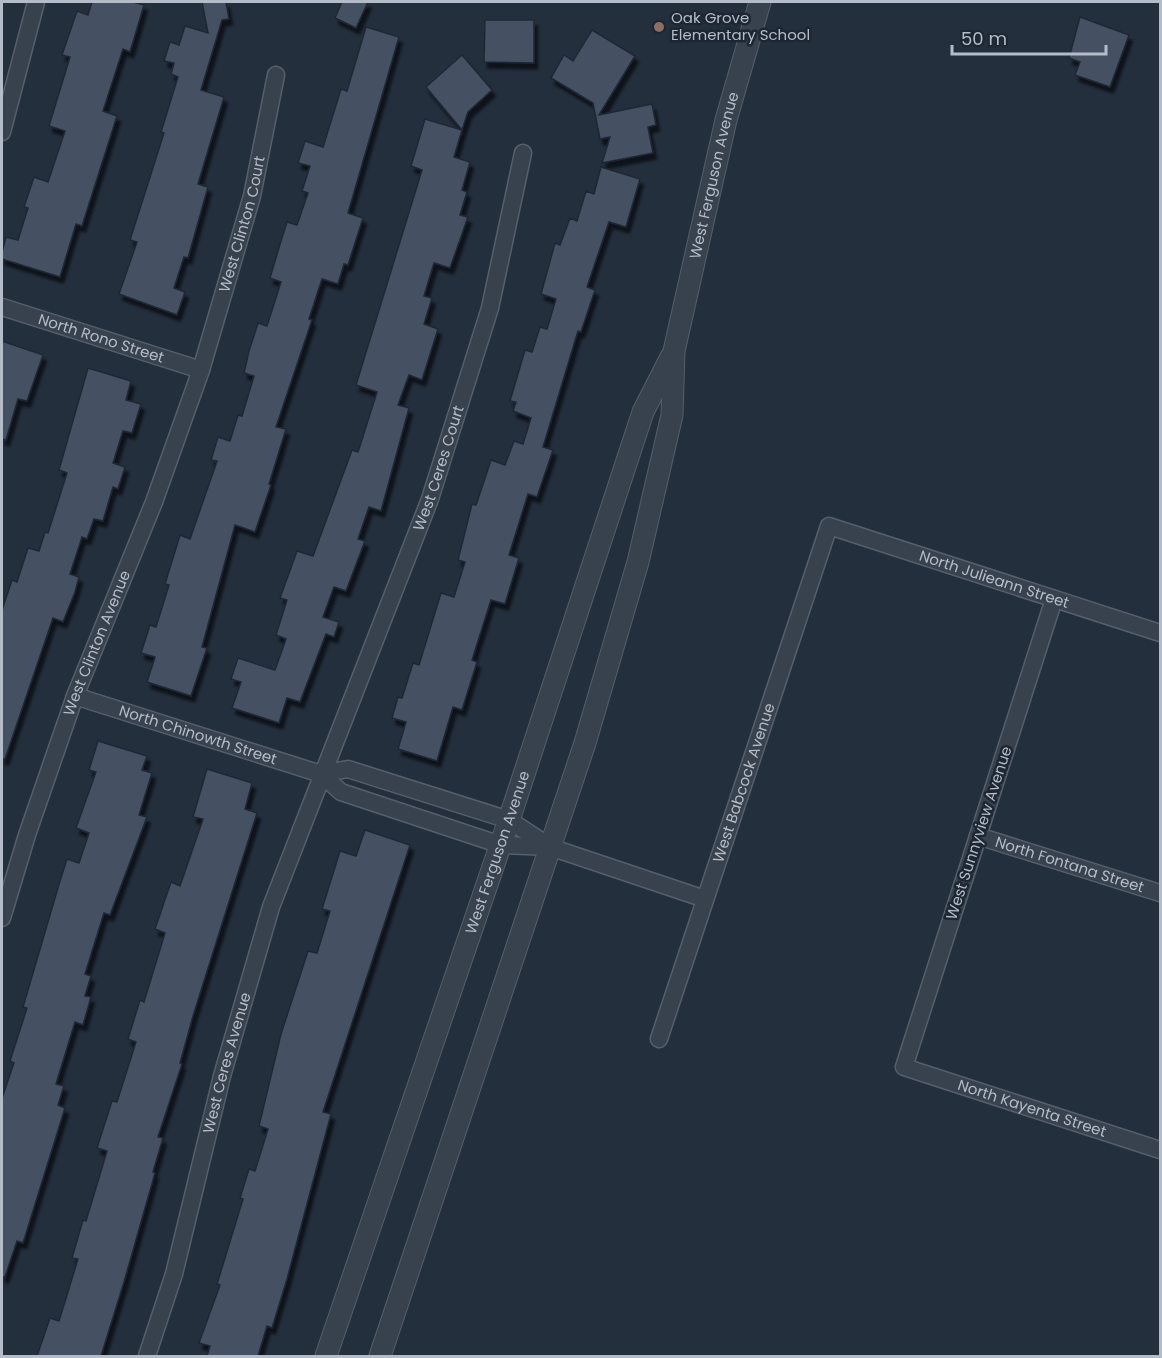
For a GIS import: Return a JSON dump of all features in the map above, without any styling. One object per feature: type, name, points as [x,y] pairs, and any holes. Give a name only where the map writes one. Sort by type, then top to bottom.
[{"type":"street","points":[[2,132],[36,2]]},
{"type":"street","name":"West Ferguson Avenue","points":[[380,1356],[601,691],[646,527],[672,415],[674,351],[726,120],[760,2]]},
{"type":"street","name":"West Clinton Court","points":[[201,370],[252,196],[276,75]]},
{"type":"street","name":"West Ceres Court","points":[[321,774],[430,500],[490,308],[523,153]]},
{"type":"street","name":"North Rono Street","points":[[2,307],[201,370]]},
{"type":"street","name":"West Ferguson Avenue","points":[[326,1356],[501,844],[643,412],[674,351]]},
{"type":"street","name":"West Clinton Avenue","points":[[2,918],[27,835],[75,696],[154,502],[201,370]]},
{"type":"street","name":"North Julieann Street","points":[[829,526],[1161,633]]},
{"type":"street","name":"West Babcock Avenue","points":[[659,1039],[829,526]]},
{"type":"street","name":"West Sunnyview Avenue","points":[[904,1067],[1054,599]]},
{"type":"street","name":"North Chinowth Street","points":[[75,696],[321,774],[341,792],[501,844],[549,847],[705,899]]},
{"type":"street","name":"North Chinowth Street","points":[[321,774],[348,769],[509,820],[549,847]]},
{"type":"street","name":"West Ceres Avenue","points":[[147,1356],[174,1274],[222,1076],[271,907],[321,774]]},
{"type":"street","name":"North Fontana Street","points":[[978,836],[1161,893]]},
{"type":"street","name":"North Kayenta Street","points":[[904,1067],[1161,1149]]},
{"type":"building","points":[[92,2],[133,2],[144,5],[130,52],[123,49],[103,111],[117,116],[82,226],[76,224],[60,277],[2,259],[2,252],[6,237],[18,240],[28,208],[24,207],[34,177],[48,182],[65,131],[49,126],[70,57],[62,55],[77,11],[88,15]]},
{"type":"building","points":[[202,2],[226,2],[229,19],[222,20],[201,90],[224,97],[198,184],[208,187],[188,258],[184,257],[174,288],[185,292],[177,315],[119,294],[137,242],[130,240],[164,133],[161,132],[178,77],[171,74],[174,63],[164,61],[170,42],[179,45],[185,26],[208,33]]},
{"type":"building","points":[[342,2],[368,2],[356,28],[335,18]]},
{"type":"building","points":[[1080,17],[1129,35],[1110,87],[1075,75],[1080,62],[1069,58]]},
{"type":"building","points":[[485,20],[534,20],[534,63],[484,62]]},
{"type":"building","points":[[366,27],[399,37],[348,213],[363,218],[348,265],[344,264],[338,284],[322,279],[309,319],[312,320],[276,427],[286,429],[269,484],[271,485],[255,532],[235,525],[202,647],[207,648],[191,696],[147,682],[155,657],[141,653],[150,625],[156,627],[169,585],[165,584],[180,535],[190,539],[217,461],[211,460],[218,437],[230,441],[238,415],[242,416],[254,376],[244,373],[249,351],[258,323],[267,326],[281,282],[270,278],[280,244],[287,222],[297,225],[308,193],[302,191],[310,166],[298,163],[305,141],[323,147],[341,89],[347,91]]},
{"type":"building","points":[[592,30],[635,56],[599,115],[652,104],[656,125],[648,127],[653,153],[602,163],[610,137],[600,139],[593,103],[551,78],[564,55],[573,61]]},
{"type":"building","points":[[462,55],[492,90],[468,112],[462,130],[426,87]]},
{"type":"building","points":[[425,119],[462,130],[454,157],[470,162],[462,190],[467,192],[460,215],[468,217],[450,268],[434,263],[424,296],[432,298],[424,324],[438,329],[422,380],[409,375],[398,405],[409,408],[381,511],[369,507],[358,539],[365,541],[346,591],[334,587],[323,617],[339,622],[334,637],[326,634],[300,702],[287,698],[279,723],[232,708],[241,682],[231,679],[238,658],[275,670],[286,639],[276,635],[287,600],[280,598],[297,551],[313,556],[352,450],[358,452],[377,392],[356,385],[422,170],[411,166]]},
{"type":"building","points":[[601,167],[640,179],[626,227],[609,222],[587,287],[595,290],[581,332],[578,331],[543,447],[553,450],[537,497],[528,494],[509,555],[519,558],[505,604],[491,600],[472,660],[477,662],[462,710],[453,707],[437,761],[398,749],[406,722],[392,718],[398,697],[402,698],[413,663],[419,665],[441,593],[454,597],[465,562],[458,560],[472,504],[476,505],[491,460],[505,465],[514,441],[523,444],[531,418],[513,411],[516,402],[510,401],[525,350],[532,352],[540,327],[547,329],[556,299],[541,294],[555,243],[560,245],[570,218],[577,221],[586,191],[594,194]]},
{"type":"building","points":[[2,341],[43,355],[27,401],[18,399],[6,440],[2,439]]},
{"type":"building","points":[[88,368],[131,381],[126,400],[141,404],[132,433],[123,431],[113,463],[125,467],[118,489],[113,487],[103,521],[94,519],[87,539],[82,537],[70,574],[79,577],[75,592],[63,622],[53,618],[5,759],[2,759],[2,610],[12,580],[17,582],[28,548],[39,551],[45,532],[48,533],[67,473],[59,470]]},
{"type":"building","points":[[98,741],[147,756],[142,770],[152,773],[139,815],[147,817],[110,915],[104,913],[85,974],[91,976],[85,996],[91,997],[83,1025],[75,1022],[56,1084],[64,1086],[58,1105],[65,1108],[23,1243],[17,1241],[5,1277],[2,1277],[2,1098],[14,1063],[10,1061],[27,1008],[23,1007],[67,859],[79,863],[89,833],[76,828],[96,772],[89,770]]},
{"type":"building","points":[[207,769],[252,783],[245,809],[257,813],[193,1016],[180,1063],[182,1064],[158,1137],[163,1138],[153,1172],[155,1173],[124,1282],[101,1356],[37,1356],[50,1318],[59,1321],[78,1259],[72,1258],[83,1220],[86,1221],[107,1151],[97,1148],[112,1101],[117,1102],[136,1042],[128,1039],[140,1000],[144,1002],[165,933],[155,929],[171,882],[180,886],[203,819],[193,817]]},
{"type":"building","points":[[365,830],[410,845],[323,1112],[331,1114],[287,1279],[272,1328],[267,1326],[258,1356],[207,1356],[210,1346],[199,1343],[220,1285],[217,1284],[243,1199],[240,1198],[249,1169],[255,1171],[268,1129],[259,1126],[281,1034],[308,951],[317,953],[330,911],[322,909],[340,851],[356,856]]},
{"type":"place","name":"Oak Grove Elementary School","points":[[659,27]]}]
